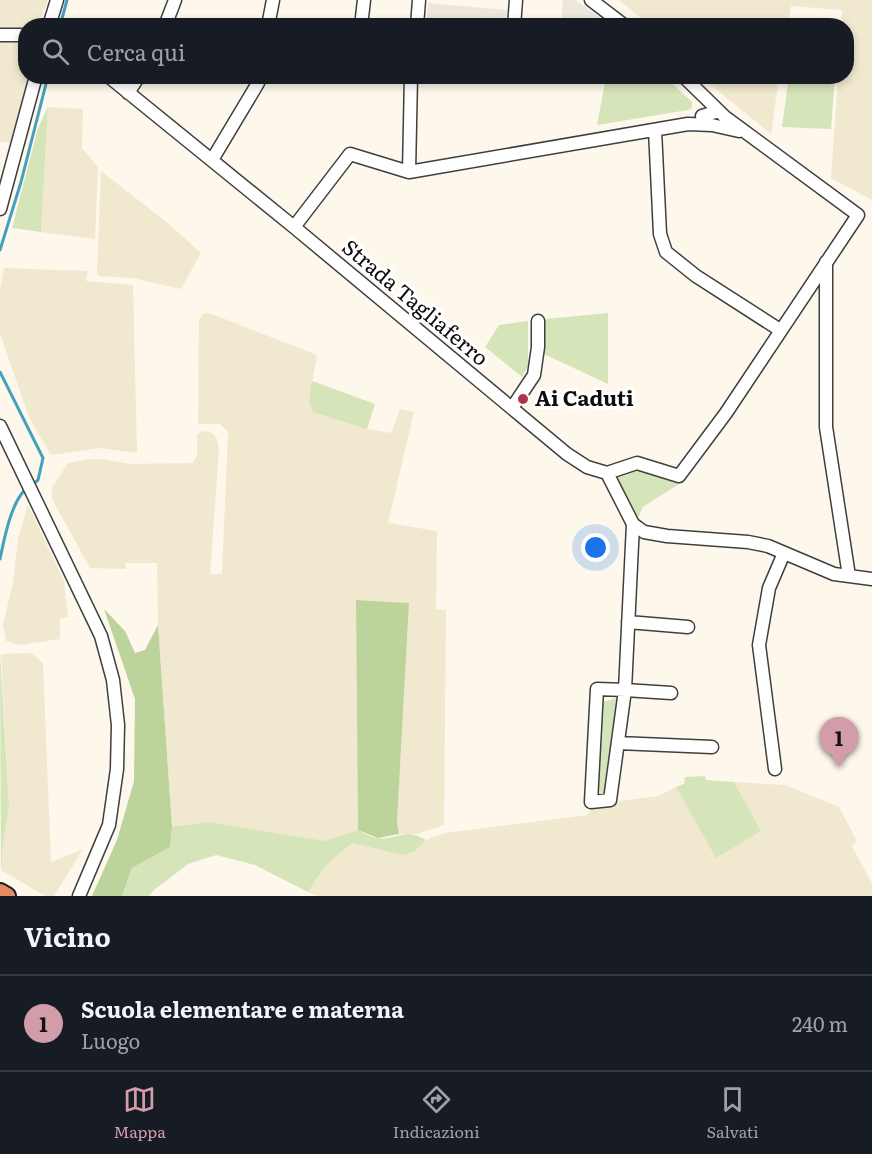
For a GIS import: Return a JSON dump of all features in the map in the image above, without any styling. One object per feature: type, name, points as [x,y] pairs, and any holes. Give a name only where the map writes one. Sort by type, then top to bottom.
[{"type":"highway","points":[[0,892],[7,896]]},
{"type":"street","points":[[51,18],[57,0]]},
{"type":"street","points":[[168,18],[175,0]]},
{"type":"street","points":[[270,18],[273,0]]},
{"type":"street","points":[[362,18],[364,0]]},
{"type":"street","points":[[418,18],[419,0]]},
{"type":"street","points":[[515,18],[516,0]]},
{"type":"street","points":[[591,0],[615,18]]},
{"type":"street","points":[[0,34],[18,35]]},
{"type":"street","points":[[0,208],[34,84]]},
{"type":"street","name":"Strada Tagliaferro","points":[[117,84],[567,454],[587,467],[607,473]]},
{"type":"street","points":[[128,93],[134,84]]},
{"type":"street","points":[[212,160],[257,84]]},
{"type":"street","points":[[409,172],[411,84]]},
{"type":"street","points":[[691,84],[722,114],[858,215],[726,413],[679,476],[637,464],[607,473],[633,524],[644,532],[768,546],[834,574],[872,579]]},
{"type":"street","points":[[294,227],[350,154],[409,172],[688,124],[702,116],[708,101]]},
{"type":"street","points":[[702,116],[722,114]]},
{"type":"street","points":[[712,125],[722,114]]},
{"type":"street","points":[[688,124],[712,125],[748,134]]},
{"type":"street","points":[[655,130],[660,234],[666,252],[696,276],[780,330]]},
{"type":"street","points":[[826,262],[826,427],[849,576]]},
{"type":"street","points":[[512,408],[534,375],[538,347],[538,321]]},
{"type":"street","points":[[0,426],[101,636],[113,680],[118,725],[117,769],[109,825],[81,893]]},
{"type":"street","points":[[633,524],[625,690],[610,800],[591,802],[597,689],[625,690],[670,693]]},
{"type":"street","points":[[775,769],[759,645],[769,588],[784,554]]},
{"type":"street","points":[[628,622],[688,627]]},
{"type":"street","points":[[618,743],[712,747]]},
{"type":"shaded area","points":[[0,0],[48,0],[40,18],[18,18],[18,31],[0,31]]},
{"type":"shaded area","points":[[563,0],[575,0],[601,18],[562,18]]},
{"type":"shaded area","points":[[619,0],[872,0],[872,200],[831,178],[838,84],[854,84],[854,18],[841,18],[842,10],[791,6],[789,18],[640,18]]},
{"type":"shaded area","points":[[428,3],[507,10],[506,18],[427,18]]},
{"type":"shaded area","points":[[0,39],[18,40],[18,84],[29,84],[15,143],[0,142]]},
{"type":"shaded area","points":[[710,84],[778,84],[771,134]]},
{"type":"shaded area","points":[[48,107],[83,109],[82,148],[98,167],[95,239],[41,232]]},
{"type":"shaded area","points":[[101,171],[169,224],[201,253],[181,289],[133,278],[99,276],[97,273]]},
{"type":"shaded area","points":[[4,268],[88,271],[86,281],[133,285],[137,453],[100,448],[51,455],[29,417],[0,334],[0,289]]},
{"type":"shaded area","points":[[204,313],[212,314],[317,355],[309,401],[367,429],[391,433],[400,409],[414,412],[388,523],[437,531],[436,609],[446,610],[444,825],[417,834],[399,834],[397,823],[409,603],[356,600],[358,830],[325,842],[208,822],[172,827],[158,625],[157,563],[125,563],[126,569],[90,568],[52,499],[52,488],[68,463],[88,459],[130,464],[193,463],[197,455],[197,434],[203,431],[212,433],[217,439],[219,449],[210,574],[222,574],[228,432],[220,424],[198,424],[199,320]]},
{"type":"shaded area","points":[[28,505],[64,581],[68,617],[60,619],[60,639],[20,645],[6,641],[3,624],[13,583],[18,538]]},
{"type":"shaded area","points":[[31,653],[43,663],[51,862],[83,849],[54,896],[45,896],[1,870],[9,806],[1,654]]},
{"type":"shaded area","points":[[734,782],[785,785],[839,807],[857,841],[852,846],[872,884],[872,896],[317,896],[308,892],[340,851],[353,843],[415,851],[426,840],[445,833],[587,815],[595,804],[659,796],[676,787],[716,857],[761,831]]},
{"type":"green space","points":[[605,84],[673,84],[692,102],[692,108],[688,110],[597,125]]},
{"type":"green space","points":[[788,84],[834,84],[831,129],[782,127]]},
{"type":"green space","points":[[48,107],[41,232],[12,228],[38,128]]},
{"type":"green space","points":[[608,313],[608,384],[544,354],[545,319]]},
{"type":"green space","points":[[528,321],[528,366],[522,377],[485,347],[499,325]]},
{"type":"green space","points":[[312,381],[375,404],[367,429],[313,412],[309,401]]},
{"type":"green space","points":[[637,467],[680,480],[679,484],[643,507],[637,520],[615,474]]},
{"type":"green space","points":[[356,600],[409,603],[397,823],[399,834],[378,838],[358,830]]},
{"type":"green space","points":[[104,609],[125,631],[135,653],[145,650],[158,625],[172,827],[170,847],[132,868],[122,896],[92,896],[117,840],[134,781],[135,699]]},
{"type":"green space","points":[[0,653],[9,806],[1,870]]},
{"type":"green space","points":[[620,697],[607,794],[593,794],[599,703]]},
{"type":"green space","points":[[705,776],[706,780],[734,782],[761,831],[716,858],[676,787],[684,784],[685,777]]},
{"type":"green space","points":[[208,822],[325,841],[358,830],[377,838],[406,834],[426,840],[415,851],[403,855],[353,843],[328,865],[308,892],[255,865],[216,855],[188,864],[149,896],[122,896],[132,868],[170,847],[172,827]]},
{"type":"waterway","points":[[62,18],[67,0]]},
{"type":"waterway","points":[[0,250],[21,182],[46,84]]},
{"type":"waterway","points":[[0,372],[43,458],[38,480],[32,485]]},
{"type":"waterway","points":[[0,559],[12,512],[26,489]]},
{"type":"place","name":"Ai Caduti","points":[[523,399]]},
{"type":"place","name":"Scuola elementare e materna","points":[[839,767]]}]
